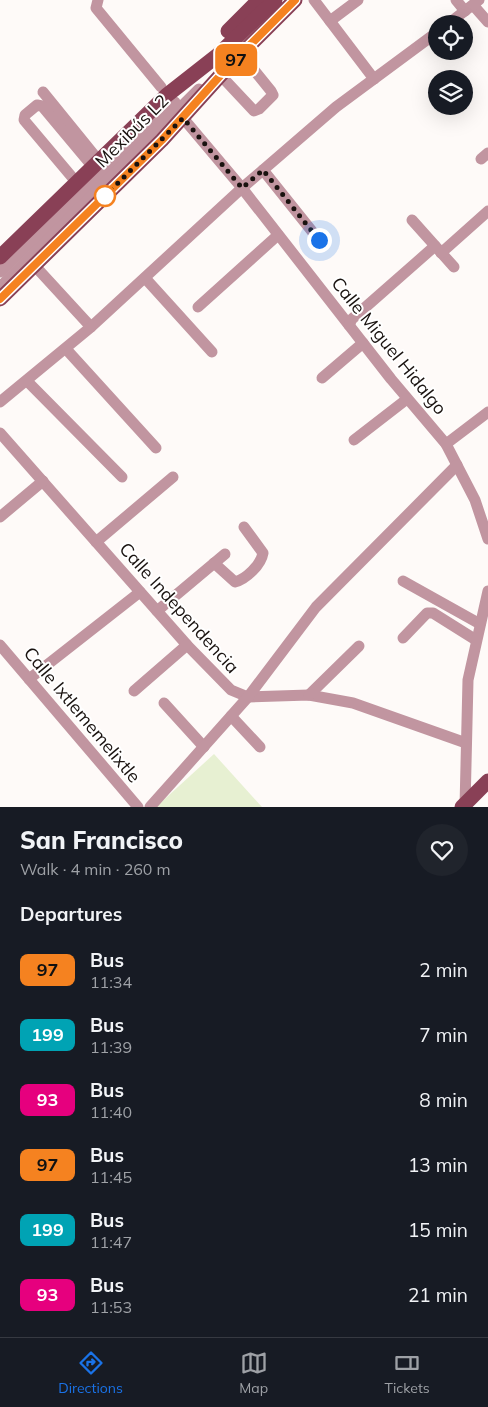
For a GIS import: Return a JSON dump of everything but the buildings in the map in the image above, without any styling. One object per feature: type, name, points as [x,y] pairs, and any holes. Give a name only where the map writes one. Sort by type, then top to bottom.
[{"type":"main road","points":[[0,299],[183,118],[275,0]]},
{"type":"main road","points":[[223,65],[295,0]]},
{"type":"main road","points":[[164,91],[223,65],[245,59],[305,0]]},
{"type":"main road","points":[[2,252],[78,183],[164,91],[252,2]]},
{"type":"main road","points":[[464,806],[488,781]]},
{"type":"street","points":[[98,0],[96,8],[164,91]]},
{"type":"street","name":"Mexibús L2","points":[[0,272],[223,65],[283,0]]},
{"type":"street","name":"Mexibús L2","points":[[0,287],[289,0]]},
{"type":"street","points":[[314,0],[374,79]]},
{"type":"street","points":[[330,21],[358,0]]},
{"type":"street","points":[[456,0],[472,5],[488,22]]},
{"type":"street","points":[[459,15],[472,5]]},
{"type":"street","points":[[0,402],[92,327],[242,188],[336,107],[428,39]]},
{"type":"street","points":[[223,65],[254,111],[270,100],[273,95],[245,59]]},
{"type":"street","points":[[43,92],[96,164]]},
{"type":"street","points":[[78,183],[24,120],[24,114],[37,105],[42,106],[78,150],[96,164]]},
{"type":"street","name":"Calle Miguel Hidalgo","points":[[183,118],[242,188],[407,399],[446,444],[475,500],[487,533]]},
{"type":"street","points":[[62,164],[78,150]]},
{"type":"street","points":[[263,170],[319,240]]},
{"type":"street","points":[[349,325],[352,319],[488,211]]},
{"type":"street","points":[[412,220],[454,267]]},
{"type":"street","points":[[198,306],[278,235]]},
{"type":"street","points":[[35,266],[92,327]]},
{"type":"street","points":[[145,278],[212,352]]},
{"type":"street","points":[[322,378],[363,343]]},
{"type":"street","points":[[66,349],[156,448]]},
{"type":"street","points":[[27,381],[122,477]]},
{"type":"street","points":[[354,440],[407,399]]},
{"type":"street","points":[[446,444],[488,412]]},
{"type":"street","name":"Calle Independencia","points":[[0,433],[187,645],[231,690],[248,697]]},
{"type":"street","points":[[150,807],[248,697],[316,607],[457,465]]},
{"type":"street","points":[[96,542],[173,476]]},
{"type":"street","points":[[0,517],[43,481]]},
{"type":"street","points":[[214,563],[235,582],[240,581],[259,563],[263,553],[244,527]]},
{"type":"street","points":[[157,611],[225,554]]},
{"type":"street","points":[[403,580],[434,600],[480,624]]},
{"type":"street","points":[[464,806],[468,680],[488,591]]},
{"type":"street","points":[[29,679],[140,592]]},
{"type":"street","points":[[403,638],[427,612],[433,613],[476,640]]},
{"type":"street","name":"Calle Ixtlememelixtle","points":[[0,645],[138,807]]},
{"type":"street","points":[[134,691],[187,645]]},
{"type":"street","points":[[309,695],[359,646]]},
{"type":"street","points":[[248,697],[309,695],[353,703],[466,742]]},
{"type":"street","points":[[164,703],[204,747]]},
{"type":"street","points":[[231,716],[260,747]]},
{"type":"green space","points":[[214,754],[262,807],[156,807]]},
{"type":"bus line","name":"97","points":[[0,299],[162,140],[228,67],[295,0]]},
{"type":"route","points":[[105,196],[183,118],[242,188],[263,170],[319,240]]}]
